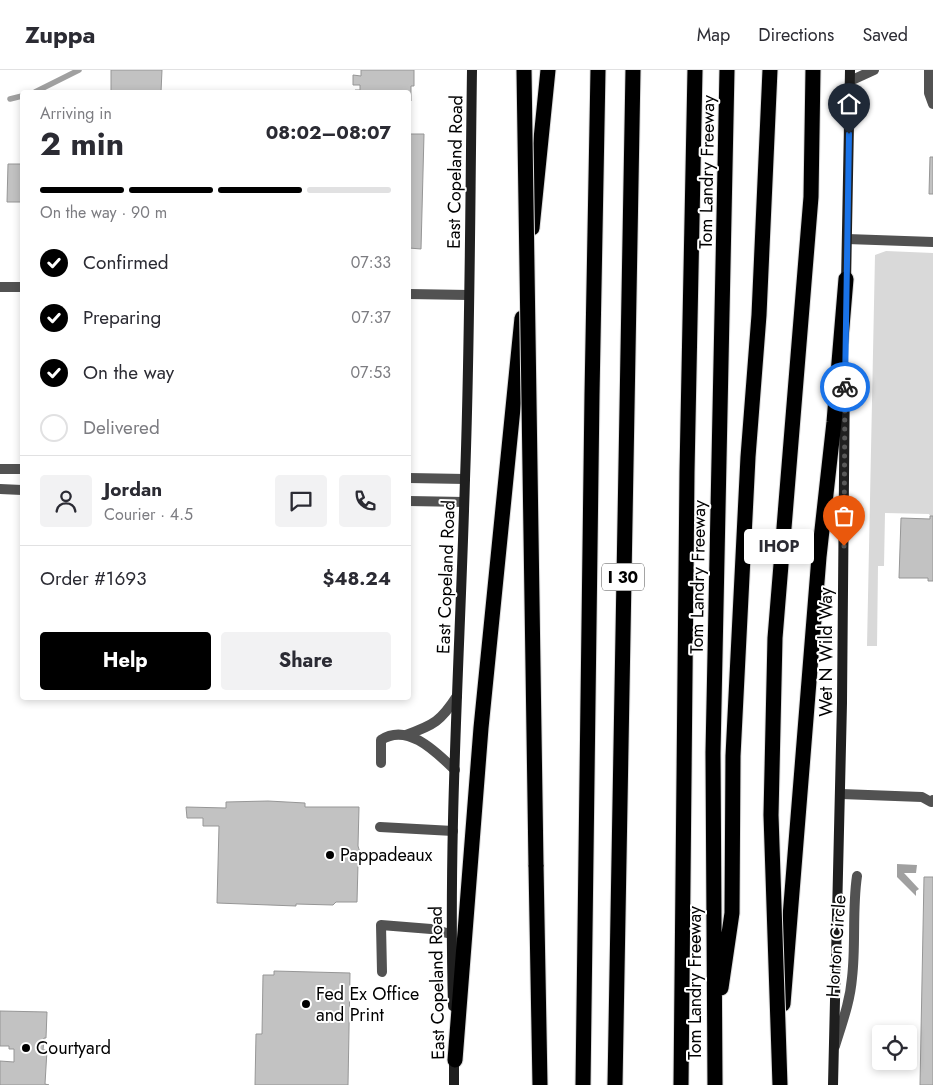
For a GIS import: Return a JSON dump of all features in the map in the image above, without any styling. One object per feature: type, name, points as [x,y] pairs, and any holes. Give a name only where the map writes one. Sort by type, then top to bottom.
[{"type":"highway","points":[[524,70],[540,1085]]},
{"type":"highway","points":[[455,1060],[481,728],[548,70]]},
{"type":"highway","name":"I 30","points":[[583,1085],[598,70]]},
{"type":"highway","name":"I 30","points":[[614,1085],[633,70]]},
{"type":"highway","points":[[681,1085],[687,462],[695,70]]},
{"type":"highway","name":"Tom Landry Freeway","points":[[714,1085],[713,743],[727,70]]},
{"type":"highway","points":[[713,1042],[732,913],[733,756],[748,457],[759,315],[770,70]]},
{"type":"highway","points":[[778,1085],[771,815],[775,638],[811,198],[813,70]]},
{"type":"highway","points":[[778,1085],[818,567],[834,422],[846,279]]},
{"type":"main road","name":"East Copeland Road","points":[[454,1085],[451,934],[465,479],[472,70]]},
{"type":"main road","name":"Wet N Wild Way","points":[[833,1085],[840,794],[850,70]]},
{"type":"lane","points":[[850,81],[874,70]]},
{"type":"lane","points":[[929,70],[929,94],[933,104]]},
{"type":"lane","points":[[847,239],[933,242]]},
{"type":"lane","points":[[0,287],[20,287]]},
{"type":"lane","points":[[411,294],[469,295]]},
{"type":"lane","points":[[0,468],[20,469]]},
{"type":"lane","points":[[411,478],[465,479]]},
{"type":"lane","points":[[0,489],[20,490]]},
{"type":"lane","points":[[411,501],[464,502]]},
{"type":"lane","points":[[406,735],[434,724],[445,714],[458,696]]},
{"type":"lane","points":[[381,763],[381,740],[390,734],[406,735],[428,746],[455,770]]},
{"type":"lane","points":[[840,794],[922,797],[932,801]]},
{"type":"lane","points":[[380,827],[453,831]]},
{"type":"lane","name":"Horton Circle","points":[[834,1047],[848,1007],[852,977],[855,893],[858,876]]},
{"type":"lane","points":[[382,972],[381,925],[431,929],[451,934]]},
{"type":"shaded area","points":[[886,251],[933,253],[933,516],[929,514],[885,513],[884,566],[878,566],[877,646],[867,646],[875,255]]},
{"type":"shaded area","points":[[897,864],[917,865],[916,873],[904,873],[919,889],[916,891],[916,896],[897,877]]},
{"type":"building","points":[[111,70],[162,70],[161,90],[111,90]]},
{"type":"building","points":[[361,70],[414,70],[414,86],[411,86],[411,90],[360,90],[360,85],[353,85],[353,75],[361,76]]},
{"type":"building","points":[[411,134],[424,134],[421,249],[411,248]]},
{"type":"building","points":[[930,157],[933,157],[933,194],[929,194]]},
{"type":"building","points":[[8,164],[20,164],[20,202],[7,202]]},
{"type":"building","points":[[930,516],[933,516],[933,581],[928,581],[928,578],[899,578],[901,518],[930,519]]},
{"type":"building","points":[[268,801],[305,803],[305,807],[359,807],[358,846],[361,856],[358,864],[357,902],[336,902],[333,905],[296,904],[296,906],[217,903],[219,826],[203,826],[203,818],[187,818],[186,807],[226,808],[226,802]]},
{"type":"building","points":[[924,877],[933,877],[933,1085],[920,1085]]},
{"type":"building","name":"Fed Ex Office and Print","points":[[274,971],[350,973],[348,1085],[255,1085],[256,1034],[262,1034],[263,975],[274,975]]},
{"type":"building","name":"Courtyard","points":[[0,1011],[47,1012],[46,1038],[44,1038],[43,1050],[47,1050],[45,1084],[49,1085],[0,1085],[0,1061],[14,1062],[14,1049],[9,1049],[9,1046],[0,1046]]},
{"type":"waterway","points":[[39,90],[79,70]]},
{"type":"waterway","points":[[10,99],[20,96]]},
{"type":"way so far","points":[[844,546],[845,387]]},
{"type":"place","name":"IHOP","points":[[844,546]]},
{"type":"place","name":"Pappadeaux","points":[[330,855]]},
{"type":"place","name":"Fed Ex Office and Print","points":[[306,1004]]},
{"type":"place","name":"Courtyard","points":[[26,1048]]},
{"type":"route","points":[[845,387],[849,134]]}]
